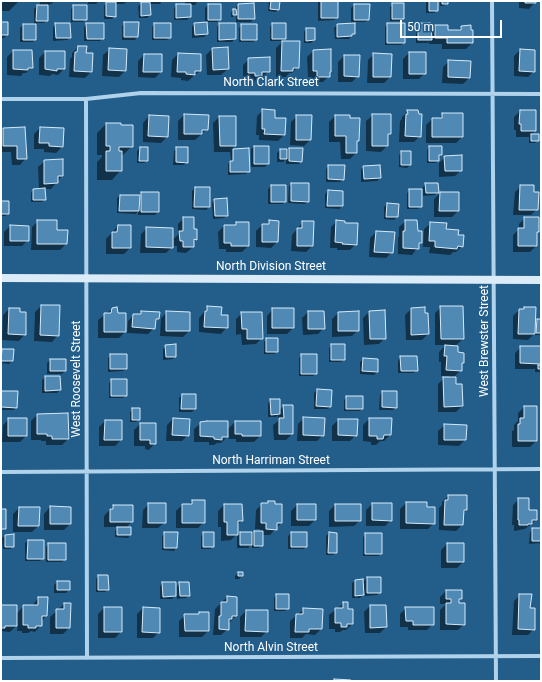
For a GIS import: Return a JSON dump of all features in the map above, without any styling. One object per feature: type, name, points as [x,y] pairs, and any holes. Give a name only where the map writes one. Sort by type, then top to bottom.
[{"type":"street","name":"West Brewster Street","points":[[492,1],[496,681]]},
{"type":"street","name":"North Clark Street","points":[[1,99],[86,99],[141,93],[541,94]]},
{"type":"street","name":"West Roosevelt Street","points":[[86,99],[87,658]]},
{"type":"street","name":"North Division Street","points":[[1,278],[541,280]]},
{"type":"street","name":"North Harriman Street","points":[[1,472],[541,469]]},
{"type":"street","name":"North Alvin Street","points":[[1,658],[541,656]]},
{"type":"building","points":[[271,1],[280,1],[279,10],[270,9]]},
{"type":"building","points":[[321,1],[338,1],[338,18],[321,18]]},
{"type":"building","points":[[429,1],[438,1],[438,11],[429,11]]},
{"type":"building","points":[[442,1],[448,1],[448,4],[442,4]]},
{"type":"building","points":[[525,1],[536,1],[536,3],[525,3]]},
{"type":"building","points":[[106,2],[116,2],[116,17],[106,16]]},
{"type":"building","points":[[141,2],[150,2],[151,15],[141,16]]},
{"type":"building","points":[[254,3],[255,19],[238,19],[238,4]]},
{"type":"building","points":[[392,3],[404,3],[404,19],[392,19]]},
{"type":"building","points":[[176,4],[191,4],[191,17],[176,18]]},
{"type":"building","points":[[208,4],[221,4],[221,20],[208,20]]},
{"type":"building","points":[[354,4],[370,4],[369,20],[354,20]]},
{"type":"building","points":[[37,5],[48,5],[48,21],[36,21]]},
{"type":"building","points":[[73,5],[87,5],[87,20],[73,20]]},
{"type":"building","points":[[233,9],[236,9],[237,15],[233,15]]},
{"type":"building","points":[[1,22],[8,22],[8,35],[1,35]]},
{"type":"building","points":[[124,22],[139,22],[138,37],[124,37]]},
{"type":"building","points":[[207,22],[208,34],[195,35],[194,23]]},
{"type":"building","points":[[55,23],[70,23],[71,38],[56,38]]},
{"type":"building","points":[[86,23],[104,23],[104,39],[87,39]]},
{"type":"building","points":[[154,23],[171,23],[171,38],[154,38]]},
{"type":"building","points":[[219,23],[236,23],[236,39],[219,40]]},
{"type":"building","points":[[272,23],[286,23],[286,39],[272,39]]},
{"type":"building","points":[[355,23],[355,34],[352,34],[352,36],[337,37],[337,24]]},
{"type":"building","points":[[387,23],[405,23],[405,43],[387,43]]},
{"type":"building","points":[[418,23],[431,23],[432,40],[418,40]]},
{"type":"building","points":[[23,24],[36,24],[36,40],[23,40]]},
{"type":"building","points":[[241,24],[257,24],[257,40],[241,40]]},
{"type":"building","points":[[435,25],[448,25],[448,30],[461,30],[461,26],[471,25],[471,30],[473,30],[473,43],[447,43],[447,38],[435,38]]},
{"type":"building","points":[[306,28],[315,28],[315,40],[306,41]]},
{"type":"building","points":[[282,41],[300,41],[299,68],[293,68],[293,71],[281,71]]},
{"type":"building","points":[[78,46],[87,46],[86,53],[93,53],[92,72],[74,71],[75,52],[77,52]]},
{"type":"building","points":[[228,47],[229,69],[213,70],[212,48]]},
{"type":"building","points":[[109,48],[127,49],[126,71],[108,70]]},
{"type":"building","points":[[331,49],[330,77],[317,77],[317,71],[313,71],[313,50]]},
{"type":"building","points":[[520,49],[535,50],[535,72],[519,71]]},
{"type":"building","points":[[13,50],[32,50],[33,68],[28,68],[28,70],[13,69]]},
{"type":"building","points":[[45,51],[65,51],[65,69],[57,69],[57,71],[45,69]]},
{"type":"building","points":[[409,52],[426,52],[426,74],[409,74]]},
{"type":"building","points":[[178,53],[201,54],[201,71],[195,71],[195,75],[186,74],[186,72],[177,72]]},
{"type":"building","points":[[373,53],[392,54],[391,77],[373,77]]},
{"type":"building","points":[[144,54],[162,54],[162,72],[143,72]]},
{"type":"building","points":[[344,55],[360,55],[359,77],[344,76]]},
{"type":"building","points":[[270,57],[270,72],[262,72],[262,76],[255,76],[255,73],[248,73],[248,58]]},
{"type":"building","points":[[448,60],[471,61],[470,78],[448,77]]},
{"type":"building","points":[[262,109],[275,110],[275,118],[286,118],[285,135],[264,134],[265,129],[262,129]]},
{"type":"building","points":[[407,110],[418,110],[419,114],[422,114],[421,137],[405,136],[406,114],[408,114]]},
{"type":"building","points":[[520,110],[536,110],[536,131],[521,131],[521,124],[519,124]]},
{"type":"building","points":[[442,113],[463,113],[463,137],[432,137],[432,118],[442,118]]},
{"type":"building","points":[[184,114],[209,115],[208,130],[202,130],[202,134],[184,134]]},
{"type":"building","points":[[372,114],[391,114],[391,134],[388,134],[388,146],[372,146]]},
{"type":"building","points":[[149,115],[169,116],[168,137],[148,136]]},
{"type":"building","points":[[296,115],[312,115],[311,140],[296,140]]},
{"type":"building","points":[[335,115],[350,115],[350,118],[360,118],[357,153],[346,153],[346,136],[335,136]]},
{"type":"building","points":[[219,116],[236,116],[236,146],[220,146]]},
{"type":"building","points":[[106,123],[133,125],[133,147],[119,147],[119,151],[122,151],[122,171],[106,171],[106,151],[110,151],[110,146],[106,146]]},
{"type":"building","points":[[25,127],[27,159],[17,159],[17,146],[3,146],[3,128]]},
{"type":"building","points":[[40,127],[64,128],[63,147],[49,146],[49,143],[39,143]]},
{"type":"building","points":[[531,134],[539,134],[539,141],[531,141]]},
{"type":"building","points":[[254,146],[269,146],[269,164],[254,164]]},
{"type":"building","points":[[429,146],[442,146],[442,155],[439,155],[439,161],[429,161]]},
{"type":"building","points":[[140,147],[148,147],[148,161],[139,161]]},
{"type":"building","points":[[176,147],[188,147],[188,163],[176,162]]},
{"type":"building","points":[[249,148],[250,172],[230,172],[230,161],[233,161],[233,149]]},
{"type":"building","points":[[289,148],[303,148],[302,162],[289,161]]},
{"type":"building","points":[[280,149],[287,149],[287,159],[280,159]]},
{"type":"building","points":[[401,151],[411,151],[411,165],[401,165]]},
{"type":"building","points":[[462,155],[462,171],[445,171],[444,156]]},
{"type":"building","points":[[63,159],[63,176],[58,176],[58,183],[44,184],[44,160]]},
{"type":"building","points":[[328,165],[345,165],[344,180],[328,179]]},
{"type":"building","points":[[380,165],[381,178],[364,179],[363,166]]},
{"type":"building","points":[[291,183],[309,183],[309,202],[291,201]]},
{"type":"building","points":[[425,183],[438,183],[439,193],[426,193]]},
{"type":"building","points":[[271,185],[286,185],[286,202],[271,202]]},
{"type":"building","points":[[520,185],[534,185],[534,192],[539,192],[538,210],[519,210]]},
{"type":"building","points":[[195,187],[210,187],[210,207],[194,207]]},
{"type":"building","points":[[45,188],[46,200],[33,200],[33,189]]},
{"type":"building","points":[[409,189],[422,189],[422,207],[409,207]]},
{"type":"building","points":[[328,190],[343,191],[343,206],[327,206]]},
{"type":"building","points":[[141,192],[159,192],[159,212],[141,212]]},
{"type":"building","points":[[440,192],[459,192],[459,211],[439,211]]},
{"type":"building","points":[[120,195],[140,195],[139,211],[119,211]]},
{"type":"building","points":[[227,198],[228,216],[215,216],[214,199]]},
{"type":"building","points":[[1,201],[9,201],[9,214],[1,214]]},
{"type":"building","points":[[387,203],[399,204],[398,217],[386,217]]},
{"type":"building","points":[[183,217],[194,217],[194,229],[197,229],[197,240],[194,239],[194,247],[183,247],[183,241],[180,241],[179,231],[183,231]]},
{"type":"building","points":[[524,217],[539,217],[537,246],[518,246],[518,228],[524,228]]},
{"type":"building","points":[[37,220],[57,220],[57,230],[68,230],[67,244],[37,244]]},
{"type":"building","points":[[269,220],[279,221],[278,242],[262,242],[262,224],[269,224]]},
{"type":"building","points":[[336,220],[345,221],[345,223],[358,223],[357,245],[335,242]]},
{"type":"building","points":[[405,220],[417,220],[418,231],[422,231],[422,243],[419,243],[419,249],[403,248],[403,231],[405,231]]},
{"type":"building","points":[[302,221],[314,221],[313,246],[297,246],[297,228],[302,228]]},
{"type":"building","points":[[236,222],[249,222],[249,246],[231,246],[231,243],[224,243],[224,225],[236,225]]},
{"type":"building","points":[[430,222],[447,223],[446,229],[459,230],[458,235],[464,235],[463,247],[458,246],[457,249],[435,247],[435,241],[429,241]]},
{"type":"building","points":[[10,225],[29,226],[29,241],[10,241]]},
{"type":"building","points":[[118,225],[131,225],[131,248],[112,248],[112,232],[117,232]]},
{"type":"building","points":[[146,227],[173,228],[173,248],[146,247]]},
{"type":"building","points":[[376,231],[395,232],[393,253],[374,252]]},
{"type":"building","points":[[41,305],[60,305],[59,336],[40,335]]},
{"type":"building","points":[[207,306],[222,307],[221,315],[228,315],[228,328],[204,327],[205,311],[207,311]]},
{"type":"building","points":[[440,306],[463,306],[464,339],[441,339]]},
{"type":"building","points":[[117,307],[118,313],[126,313],[126,332],[104,332],[104,313],[111,313],[112,308]]},
{"type":"building","points":[[425,307],[425,313],[428,313],[429,334],[411,335],[411,308]]},
{"type":"building","points":[[524,307],[536,307],[535,334],[518,334],[519,309],[524,309]]},
{"type":"building","points":[[9,308],[20,308],[20,312],[26,312],[26,335],[8,334]]},
{"type":"building","points":[[272,308],[294,308],[294,328],[272,328]]},
{"type":"building","points":[[385,310],[386,339],[370,339],[369,311]]},
{"type":"building","points":[[141,311],[160,312],[159,319],[156,319],[155,329],[132,327],[133,314],[141,314]]},
{"type":"building","points":[[166,311],[190,312],[190,331],[166,331]]},
{"type":"building","points":[[308,311],[324,311],[325,329],[308,329]]},
{"type":"building","points":[[359,311],[359,331],[338,331],[338,312]]},
{"type":"building","points":[[241,312],[262,312],[263,339],[247,339],[247,329],[242,329]]},
{"type":"building","points":[[537,319],[541,319],[541,333],[536,333]]},
{"type":"building","points":[[266,338],[278,338],[278,352],[266,352]]},
{"type":"building","points":[[176,344],[176,357],[166,357],[165,345]]},
{"type":"building","points":[[331,344],[345,344],[345,360],[331,360]]},
{"type":"building","points":[[445,345],[458,346],[458,352],[464,353],[462,371],[446,370],[447,356],[444,356]]},
{"type":"building","points":[[520,346],[541,346],[541,364],[520,363]]},
{"type":"building","points":[[2,349],[14,349],[13,361],[1,361]]},
{"type":"building","points":[[110,354],[127,354],[127,369],[110,369]]},
{"type":"building","points":[[301,354],[317,354],[317,374],[301,374]]},
{"type":"building","points":[[400,356],[417,356],[418,371],[401,371]]},
{"type":"building","points":[[363,358],[378,359],[378,372],[362,371]]},
{"type":"building","points":[[50,359],[66,359],[66,371],[50,371]]},
{"type":"building","points":[[538,365],[541,365],[541,369],[538,369]]},
{"type":"building","points":[[45,376],[60,376],[61,390],[45,391]]},
{"type":"building","points":[[443,377],[456,377],[456,384],[462,384],[463,406],[444,407]]},
{"type":"building","points":[[111,379],[127,379],[127,396],[111,396]]},
{"type":"building","points":[[317,389],[332,390],[331,407],[316,406]]},
{"type":"building","points":[[1,391],[18,391],[17,408],[1,407]]},
{"type":"building","points":[[382,391],[397,391],[397,408],[382,407]]},
{"type":"building","points":[[182,394],[196,394],[196,409],[181,409]]},
{"type":"building","points":[[346,396],[363,396],[363,409],[346,409]]},
{"type":"building","points":[[270,399],[280,399],[280,414],[271,415]]},
{"type":"building","points":[[283,405],[293,405],[293,434],[279,434],[279,418],[284,418]]},
{"type":"building","points":[[524,406],[537,406],[537,441],[518,441],[518,424],[520,424],[520,418],[524,418]]},
{"type":"building","points":[[132,408],[140,408],[140,420],[132,420]]},
{"type":"building","points":[[68,413],[69,439],[52,439],[52,436],[47,436],[47,434],[37,434],[37,414]]},
{"type":"building","points":[[303,417],[325,418],[324,436],[303,435]]},
{"type":"building","points":[[8,418],[27,418],[27,436],[8,436]]},
{"type":"building","points":[[173,418],[190,419],[189,436],[172,435]]},
{"type":"building","points":[[369,418],[392,418],[391,435],[384,435],[383,439],[377,439],[377,436],[369,436]]},
{"type":"building","points":[[338,419],[358,419],[357,436],[338,435]]},
{"type":"building","points":[[105,420],[122,420],[122,440],[104,440]]},
{"type":"building","points":[[228,421],[228,437],[222,437],[222,440],[214,439],[214,437],[200,436],[200,422]]},
{"type":"building","points":[[235,421],[261,421],[261,436],[242,436],[242,434],[235,434]]},
{"type":"building","points":[[140,423],[156,423],[156,444],[150,444],[150,440],[140,440]]},
{"type":"building","points":[[444,424],[467,425],[466,440],[444,440]]},
{"type":"building","points":[[448,495],[467,495],[467,510],[464,510],[463,525],[444,525],[445,500],[448,500]]},
{"type":"building","points":[[518,498],[529,498],[529,510],[537,510],[537,520],[532,520],[532,524],[519,525]]},
{"type":"building","points":[[192,500],[205,500],[205,523],[182,523],[182,504],[192,504]]},
{"type":"building","points":[[268,501],[275,501],[275,504],[282,504],[282,523],[277,523],[277,530],[266,529],[266,523],[261,523],[261,503],[268,503]]},
{"type":"building","points":[[406,502],[427,502],[427,507],[435,507],[435,524],[406,523]]},
{"type":"building","points":[[148,503],[166,503],[166,523],[148,523]]},
{"type":"building","points":[[372,503],[392,503],[392,521],[372,520]]},
{"type":"building","points":[[224,504],[242,504],[243,521],[238,521],[238,535],[227,535],[227,522],[224,522]]},
{"type":"building","points":[[297,504],[316,504],[316,520],[297,520]]},
{"type":"building","points":[[335,504],[361,504],[361,521],[335,521]]},
{"type":"building","points":[[113,505],[133,505],[133,522],[110,522],[110,509],[113,509]]},
{"type":"building","points":[[50,506],[71,507],[71,524],[50,524]]},
{"type":"building","points":[[19,507],[40,507],[39,526],[18,526]]},
{"type":"building","points":[[1,509],[6,509],[6,529],[1,529]]},
{"type":"building","points":[[117,527],[131,527],[131,535],[117,535]]},
{"type":"building","points":[[532,528],[541,528],[541,541],[532,541]]},
{"type":"building","points":[[254,531],[263,531],[263,546],[254,546]]},
{"type":"building","points":[[164,532],[178,532],[177,548],[164,548]]},
{"type":"building","points":[[203,532],[214,532],[214,547],[203,547]]},
{"type":"building","points":[[240,532],[252,532],[252,545],[240,545]]},
{"type":"building","points":[[291,532],[307,532],[307,547],[291,547]]},
{"type":"building","points":[[329,532],[337,533],[337,553],[328,553]]},
{"type":"building","points":[[365,533],[382,533],[382,554],[365,554]]},
{"type":"building","points":[[14,534],[14,547],[5,547],[5,535]]},
{"type":"building","points":[[28,540],[44,540],[44,559],[27,559]]},
{"type":"building","points":[[48,543],[66,543],[66,560],[48,560]]},
{"type":"building","points":[[447,543],[464,543],[464,562],[447,562]]},
{"type":"building","points":[[238,572],[243,572],[243,576],[238,576]]},
{"type":"building","points":[[98,575],[108,575],[109,590],[98,590]]},
{"type":"building","points":[[367,577],[381,577],[381,593],[367,593]]},
{"type":"building","points":[[363,579],[364,595],[355,596],[355,580]]},
{"type":"building","points":[[57,581],[70,581],[70,590],[57,590]]},
{"type":"building","points":[[162,582],[176,582],[176,596],[163,597]]},
{"type":"building","points":[[179,582],[189,582],[190,596],[180,596]]},
{"type":"building","points":[[446,590],[462,590],[462,599],[459,599],[459,603],[465,603],[465,625],[446,624],[446,603],[451,603],[451,599],[446,599]]},
{"type":"building","points":[[276,594],[289,594],[289,609],[276,609]]},
{"type":"building","points":[[519,594],[532,594],[530,608],[535,608],[535,630],[518,629]]},
{"type":"building","points":[[227,596],[237,597],[237,616],[232,616],[232,619],[229,619],[229,630],[219,629],[221,602],[227,602]]},
{"type":"building","points":[[38,597],[48,597],[47,616],[42,616],[42,626],[28,628],[28,625],[23,625],[23,605],[38,605]]},
{"type":"building","points":[[343,602],[348,602],[348,609],[353,609],[353,624],[347,624],[347,627],[341,627],[341,623],[335,623],[335,608],[343,608]]},
{"type":"building","points":[[64,603],[71,603],[70,628],[56,628],[56,609],[64,609]]},
{"type":"building","points":[[1,605],[17,605],[17,626],[5,626],[5,628],[1,628]]},
{"type":"building","points":[[370,605],[386,605],[387,627],[370,628]]},
{"type":"building","points":[[104,607],[122,607],[122,632],[104,632]]},
{"type":"building","points":[[143,607],[160,608],[160,633],[142,632]]},
{"type":"building","points":[[405,607],[434,607],[434,625],[413,625],[413,621],[406,621]]},
{"type":"building","points":[[303,608],[323,609],[322,629],[309,629],[309,632],[295,632],[296,614],[303,614]]},
{"type":"building","points":[[246,610],[268,610],[268,632],[245,631]]},
{"type":"building","points":[[199,612],[209,612],[209,631],[185,631],[184,614],[199,614]]},
{"type":"building","points":[[334,679],[351,680],[351,681],[334,681]]}]
